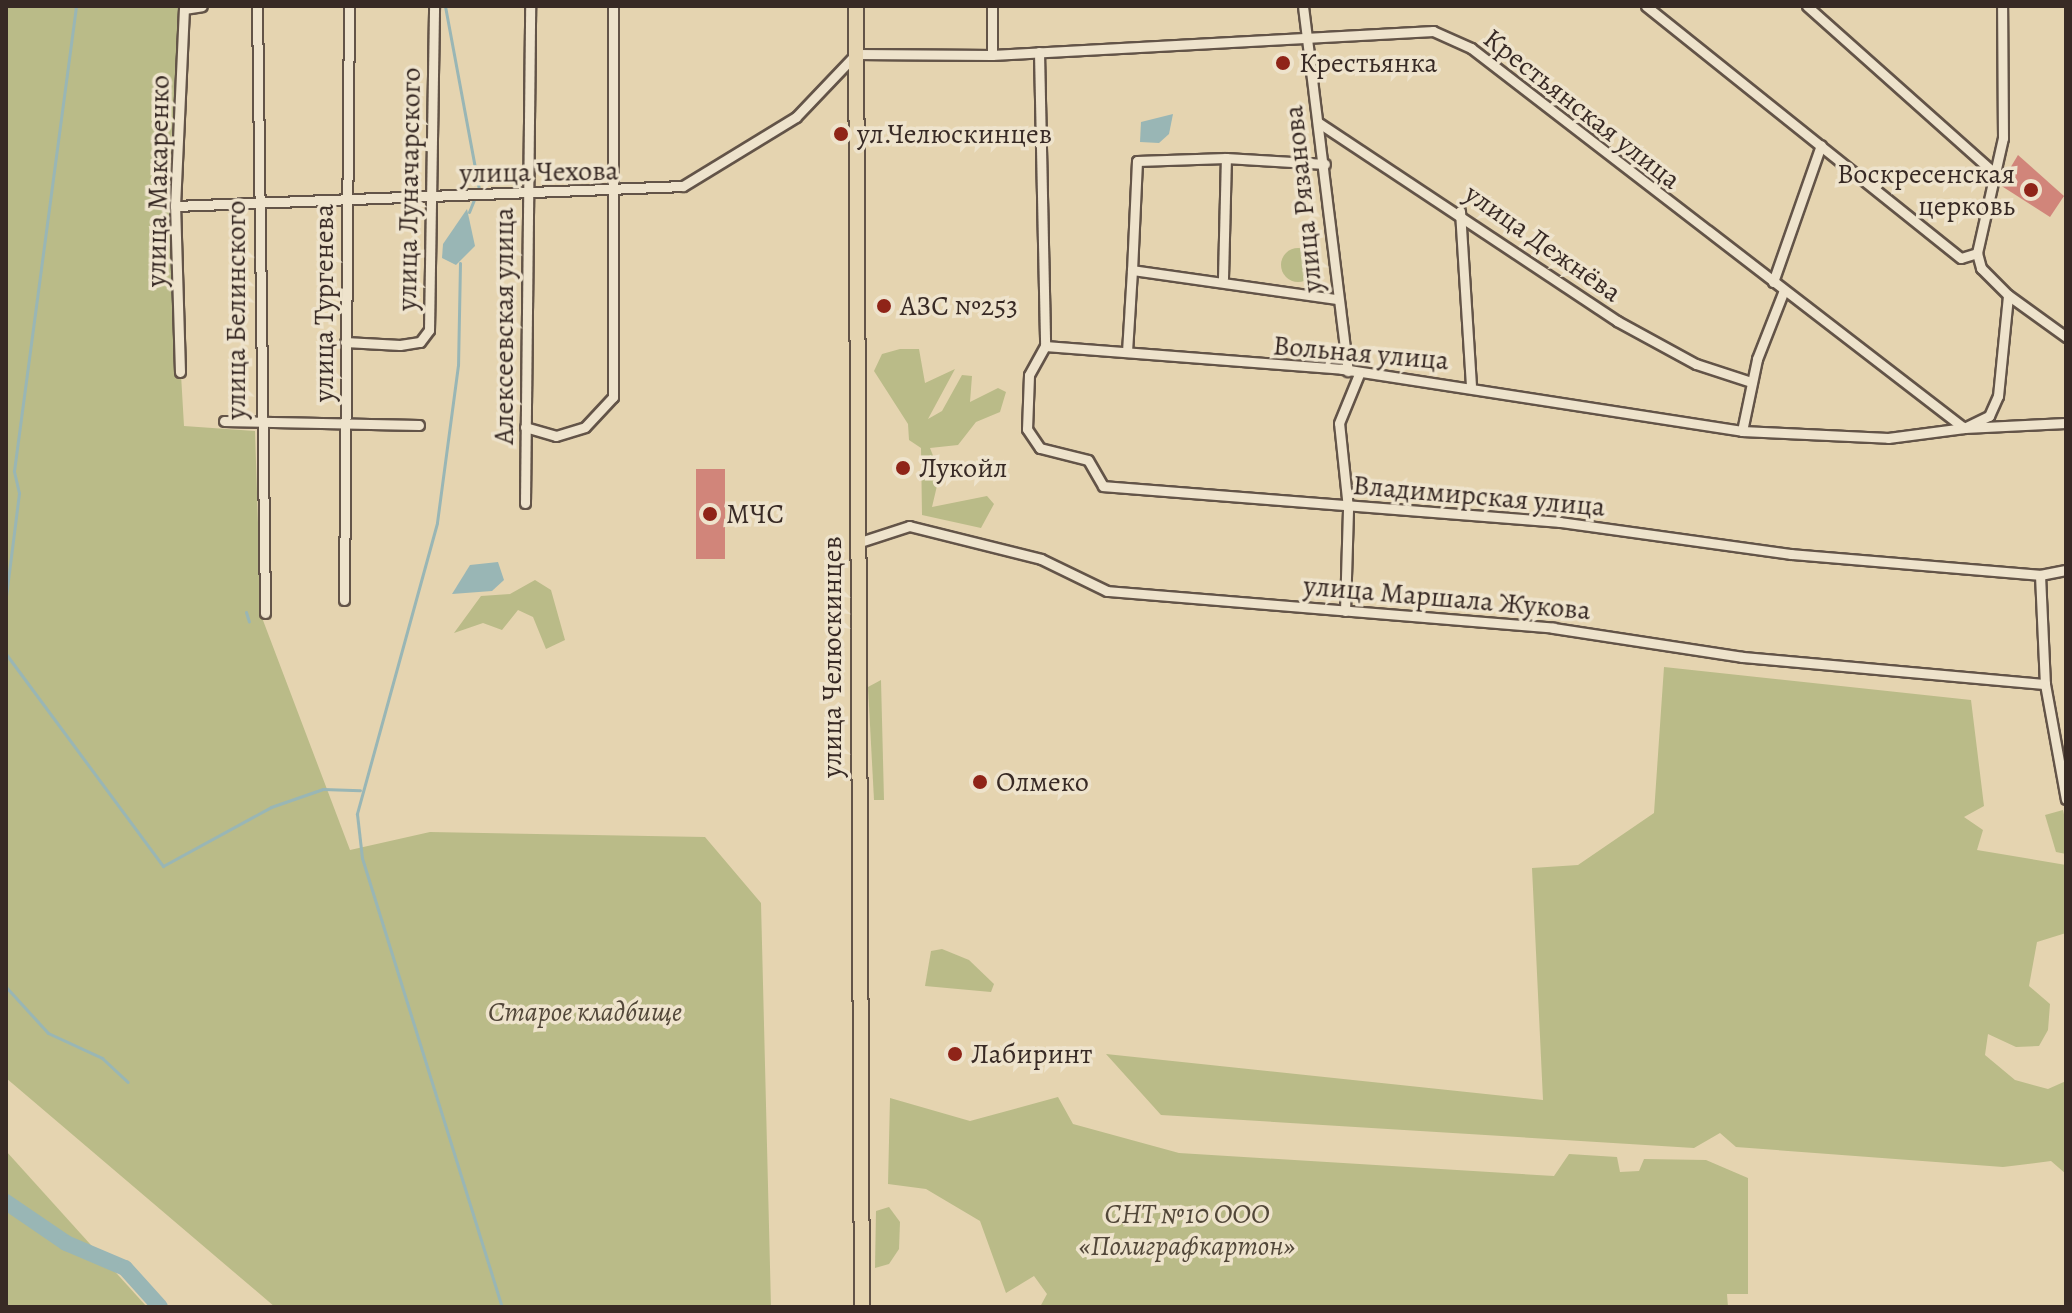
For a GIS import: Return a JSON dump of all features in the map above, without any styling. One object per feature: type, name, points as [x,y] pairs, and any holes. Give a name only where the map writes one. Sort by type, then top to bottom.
[{"type":"main road","name":"улица Челюскинцев","points":[[856,6],[862,1307]]},
{"type":"street","name":"улица Макаренко","points":[[180,372],[175,206],[184,9],[202,6]]},
{"type":"street","name":"улица Белинского","points":[[257,6],[258,423],[265,613]]},
{"type":"street","name":"улица Тургенева","points":[[344,600],[349,6]]},
{"type":"street","name":"улица Луначарского","points":[[345,342],[400,345],[426,338],[434,196],[434,6]]},
{"type":"street","name":"Алексеевская улица","points":[[525,503],[530,6]]},
{"type":"street","points":[[525,427],[556,436],[585,427],[613,397],[613,6]]},
{"type":"street","points":[[992,6],[992,55]]},
{"type":"street","name":"улица Рязанова","points":[[1303,6],[1325,164],[1342,369]]},
{"type":"street","points":[[1646,6],[1961,258],[1977,253]]},
{"type":"street","points":[[1807,6],[1998,176]]},
{"type":"street","points":[[2002,6],[2001,148],[1998,176],[1977,253],[1981,268],[2008,295],[2066,337]]},
{"type":"street","name":"Крестьянская улица","points":[[856,54],[992,55],[1307,35],[1433,31],[1471,48],[1964,428]]},
{"type":"street","points":[[1039,52],[1045,346]]},
{"type":"street","name":"улица Чехова","points":[[175,206],[615,193],[683,186],[796,117],[856,54]]},
{"type":"street","name":"улица Дежнёва","points":[[1319,123],[1460,211],[1617,321],[1696,364],[1751,382]]},
{"type":"street","points":[[1773,282],[1821,145]]},
{"type":"street","points":[[1974,155],[1992,157],[2001,148]]},
{"type":"street","points":[[1127,352],[1137,161],[1226,158],[1325,164]]},
{"type":"street","points":[[1223,278],[1226,158]]},
{"type":"street","points":[[1460,211],[1471,385]]},
{"type":"street","points":[[1132,270],[1223,278],[1336,299]]},
{"type":"street","points":[[1742,431],[1751,382],[1784,290]]},
{"type":"street","points":[[1964,428],[1989,416],[1998,396],[2008,295]]},
{"type":"street","name":"Вольная улица","points":[[1045,346],[1342,369]]},
{"type":"street","name":"Владимирская улица","points":[[1045,346],[1029,375],[1027,429],[1040,448],[1088,460],[1103,486],[1348,508],[1560,522],[1791,554],[2040,575],[2066,570]]},
{"type":"street","points":[[1342,369],[1359,374],[1339,423],[1348,508],[1345,611]]},
{"type":"street","name":"Вольная улица","points":[[1359,374],[1471,385],[1742,431],[1888,438],[1964,428]]},
{"type":"street","points":[[224,421],[258,423],[345,419],[419,425]]},
{"type":"street","points":[[1964,428],[2066,423]]},
{"type":"street","name":"улица Маршала Жукова","points":[[857,543],[909,526],[1041,559],[1107,591],[1345,611],[2045,684]]},
{"type":"street","points":[[2040,575],[2045,684],[2066,799]]},
{"type":"green space","name":"Старое кладбище","points":[[6,6],[182,6],[169,168],[184,426],[255,431],[261,615],[350,850],[430,832],[705,837],[761,903],[771,1307],[275,1307],[6,1078]]},
{"type":"green space","points":[[1298,248],[1310,253],[1315,265],[1310,277],[1298,282],[1286,277],[1281,265],[1286,253]]},
{"type":"green space","points":[[900,349],[919,349],[925,383],[955,369],[928,419],[942,411],[962,375],[972,376],[970,402],[998,388],[1006,392],[1000,412],[976,422],[958,445],[930,448],[940,473],[932,507],[987,496],[994,504],[981,528],[922,515],[921,448],[909,440],[908,424],[874,371],[882,354]]},
{"type":"green space","points":[[535,580],[551,590],[565,640],[546,649],[533,617],[518,610],[502,630],[483,623],[454,633],[481,596],[510,594]]},
{"type":"green space","points":[[1664,667],[1971,700],[1984,806],[1964,817],[1983,830],[1977,850],[2066,865],[2066,933],[2037,942],[2029,986],[2050,1004],[2048,1030],[2039,1046],[2016,1047],[1988,1034],[1985,1055],[2015,1080],[2048,1089],[2066,1081],[2066,1174],[2051,1161],[2003,1167],[1736,1147],[1720,1133],[1694,1148],[1161,1115],[1106,1054],[1543,1100],[1532,868],[1578,865],[1654,813]]},
{"type":"green space","points":[[881,680],[884,800],[874,800],[868,687]]},
{"type":"green space","points":[[2063,810],[2066,854],[2056,852],[2045,815]]},
{"type":"green space","points":[[942,949],[969,960],[994,984],[991,992],[925,986],[931,951]]},
{"type":"green space","name":"СНТ №10 ООО «Полиграфкартон»","points":[[1058,1097],[1073,1124],[1179,1153],[1554,1176],[1569,1154],[1617,1157],[1620,1172],[1639,1171],[1644,1159],[1706,1160],[1748,1178],[1748,1294],[1727,1294],[1728,1307],[1040,1307],[1047,1294],[1034,1276],[1006,1293],[980,1221],[926,1189],[888,1184],[890,1098],[970,1121]]},
{"type":"green space","points":[[6,1151],[147,1307],[6,1307]]},
{"type":"green space","points":[[889,1207],[900,1222],[899,1249],[889,1264],[875,1268],[876,1211]]},
{"type":"water","points":[[1173,114],[1169,134],[1159,143],[1140,142],[1141,122]]},
{"type":"water","points":[[467,209],[475,246],[456,265],[442,258],[443,244]]},
{"type":"water","points":[[498,562],[504,580],[492,591],[452,594],[470,565]]},
{"type":"building","name":"Воскресенская церковь","points":[[2018,155],[2064,196],[2050,217],[2000,185]]},
{"type":"building","name":"МЧС","points":[[696,469],[725,469],[725,559],[696,559]]},
{"type":"waterway","points":[[6,596],[19,493],[14,471],[76,6]]},
{"type":"waterway","points":[[445,6],[479,190]]},
{"type":"waterway","points":[[469,212],[475,197]]},
{"type":"waterway","points":[[460,263],[458,365],[437,523],[357,814],[362,858],[502,1307]]},
{"type":"waterway","points":[[246,612],[249,622]]},
{"type":"waterway","points":[[6,654],[163,866],[271,807],[323,789],[360,790]]},
{"type":"waterway","points":[[6,987],[48,1033],[102,1058],[128,1082]]},
{"type":"waterway","points":[[6,1202],[66,1243],[125,1268],[160,1307]]},
{"type":"place","name":"Крестьянка","points":[[1283,63]]},
{"type":"place","name":"ул.Челюскинцев","points":[[841,134]]},
{"type":"place","name":"Воскресенская церковь","points":[[2031,190]]},
{"type":"place","name":"АЗС №253","points":[[884,306]]},
{"type":"place","name":"Лукойл","points":[[903,468]]},
{"type":"place","name":"МЧС","points":[[710,514]]},
{"type":"place","name":"Олмеко","points":[[980,782]]},
{"type":"place","name":"Лабиринт","points":[[955,1054]]}]
